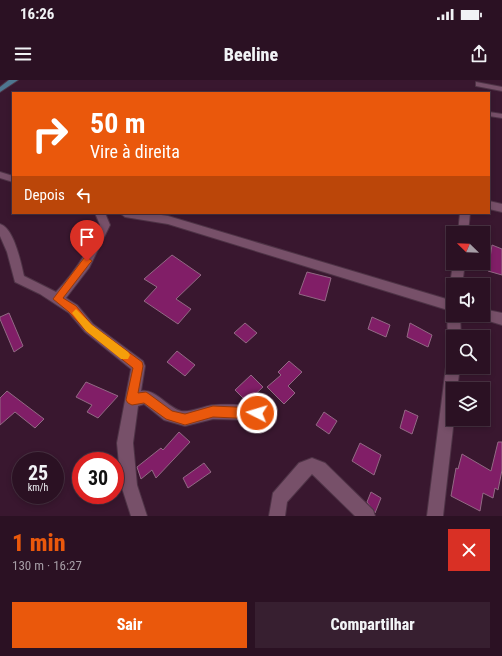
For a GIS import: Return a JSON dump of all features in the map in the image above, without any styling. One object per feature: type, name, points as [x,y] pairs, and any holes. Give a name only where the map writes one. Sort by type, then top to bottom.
[{"type":"main road","points":[[0,90],[14,80]]},
{"type":"street","points":[[478,92],[480,82],[502,89]]},
{"type":"street","points":[[490,114],[502,116]]},
{"type":"street","points":[[0,175],[12,179]]},
{"type":"street","points":[[490,205],[502,208]]},
{"type":"street","points":[[57,299],[79,273],[96,248],[105,225],[100,214]]},
{"type":"street","points":[[131,214],[168,220],[446,304]]},
{"type":"street","points":[[464,226],[465,214]]},
{"type":"street","points":[[0,228],[7,236],[19,279],[44,290],[72,309],[89,328],[138,366],[125,443],[129,486],[139,516]]},
{"type":"street","points":[[490,316],[502,320]]},
{"type":"street","points":[[435,516],[452,374]]},
{"type":"street","points":[[132,400],[146,397],[169,416],[185,420],[213,412],[257,413]]},
{"type":"street","points":[[277,516],[279,499],[305,469],[312,466],[319,469],[367,516]]},
{"type":"building","points":[[492,245],[502,249],[502,275],[488,271],[490,270]]},
{"type":"building","points":[[172,255],[201,275],[176,299],[191,309],[178,324],[144,301],[157,287],[144,279]]},
{"type":"building","points":[[307,272],[331,278],[325,301],[299,294]]},
{"type":"building","points":[[9,313],[23,346],[14,352],[0,319],[0,317]]},
{"type":"building","points":[[372,317],[390,325],[386,337],[368,329]]},
{"type":"building","points":[[245,323],[257,333],[246,343],[234,333]]},
{"type":"building","points":[[410,323],[432,335],[428,347],[407,337]]},
{"type":"building","points":[[177,351],[195,365],[185,376],[167,362]]},
{"type":"building","points":[[289,361],[302,372],[288,386],[295,393],[284,404],[267,387],[281,375],[278,372]]},
{"type":"building","points":[[251,375],[263,387],[247,402],[235,390]]},
{"type":"building","points":[[86,382],[118,396],[98,418],[87,412],[92,405],[76,397]]},
{"type":"building","points":[[7,391],[44,419],[35,428],[15,412],[0,425],[0,398]]},
{"type":"building","points":[[405,410],[418,416],[412,434],[400,428]]},
{"type":"building","points":[[324,412],[337,421],[329,434],[316,425]]},
{"type":"building","points":[[179,432],[190,442],[156,478],[152,470],[141,479],[137,467],[161,448],[163,450]]},
{"type":"building","points":[[498,442],[502,442],[502,470],[498,490],[495,488],[493,498],[483,493],[480,511],[451,496],[456,468],[458,469],[462,454],[491,471]]},
{"type":"building","points":[[360,443],[381,455],[374,475],[352,461]]},
{"type":"building","points":[[204,463],[211,472],[188,488],[183,478]]},
{"type":"building","points":[[371,492],[381,498],[375,513],[367,502]]},
{"type":"slow traffic","points":[[76,313],[89,328],[125,355]]},
{"type":"route","points":[[87,261],[57,299],[72,309],[89,328],[138,366],[132,400],[146,397],[169,416],[185,420],[213,412],[231,411],[257,413]]}]
